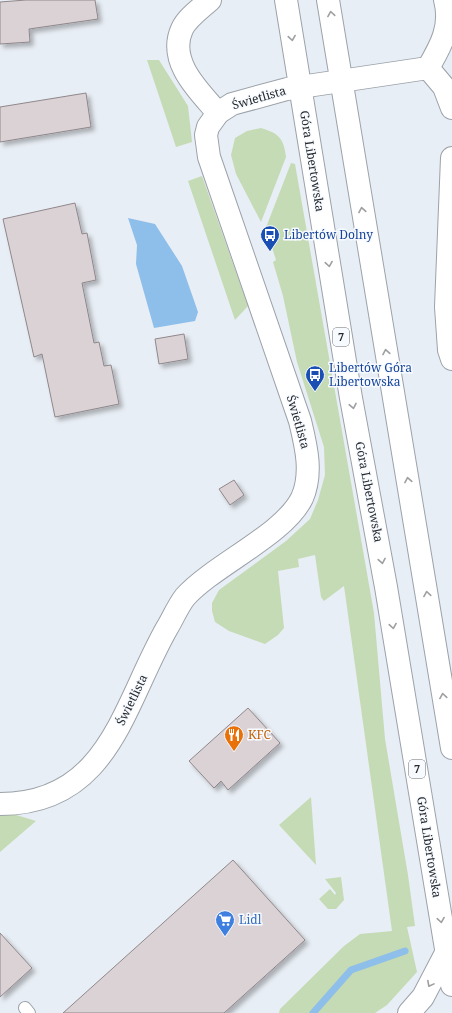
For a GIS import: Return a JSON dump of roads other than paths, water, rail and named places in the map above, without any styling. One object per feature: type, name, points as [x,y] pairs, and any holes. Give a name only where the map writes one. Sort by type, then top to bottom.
[{"type":"main road","points":[[210,0],[191,17],[182,29],[179,55],[182,65],[191,81],[218,113]]},
{"type":"main road","name":"Góra Libertowska","points":[[286,0],[351,398],[386,587],[452,985]]},
{"type":"main road","points":[[328,0],[452,748]]},
{"type":"main road","points":[[428,68],[442,45],[447,32],[449,19],[445,0]]},
{"type":"main road","points":[[342,80],[428,68]]},
{"type":"main road","points":[[428,68],[444,87],[452,108]]},
{"type":"main road","name":"Świetlista","points":[[0,804],[28,802],[47,796],[83,777],[98,760],[112,739],[162,637],[184,599],[208,576],[283,522],[294,509],[306,488],[308,470],[307,452],[300,421],[209,157],[206,135],[208,128],[218,113],[240,101],[300,87],[342,80]]},
{"type":"main road","points":[[452,158],[446,307],[449,350],[452,359]]},
{"type":"main road","points":[[409,1013],[423,997],[446,951]]},
{"type":"water","points":[[128,218],[155,224],[182,266],[198,312],[195,321],[154,328],[136,264],[137,245]]},
{"type":"waterway","points":[[313,1013],[351,970],[405,951]]},
{"type":"place","name":"Libertów Dolny","points":[[270,252]]},
{"type":"place","name":"Libertów Góra Libertowska","points":[[315,392]]},
{"type":"place","name":"KFC","points":[[234,752]]},
{"type":"place","name":"Lidl","points":[[225,937]]}]
